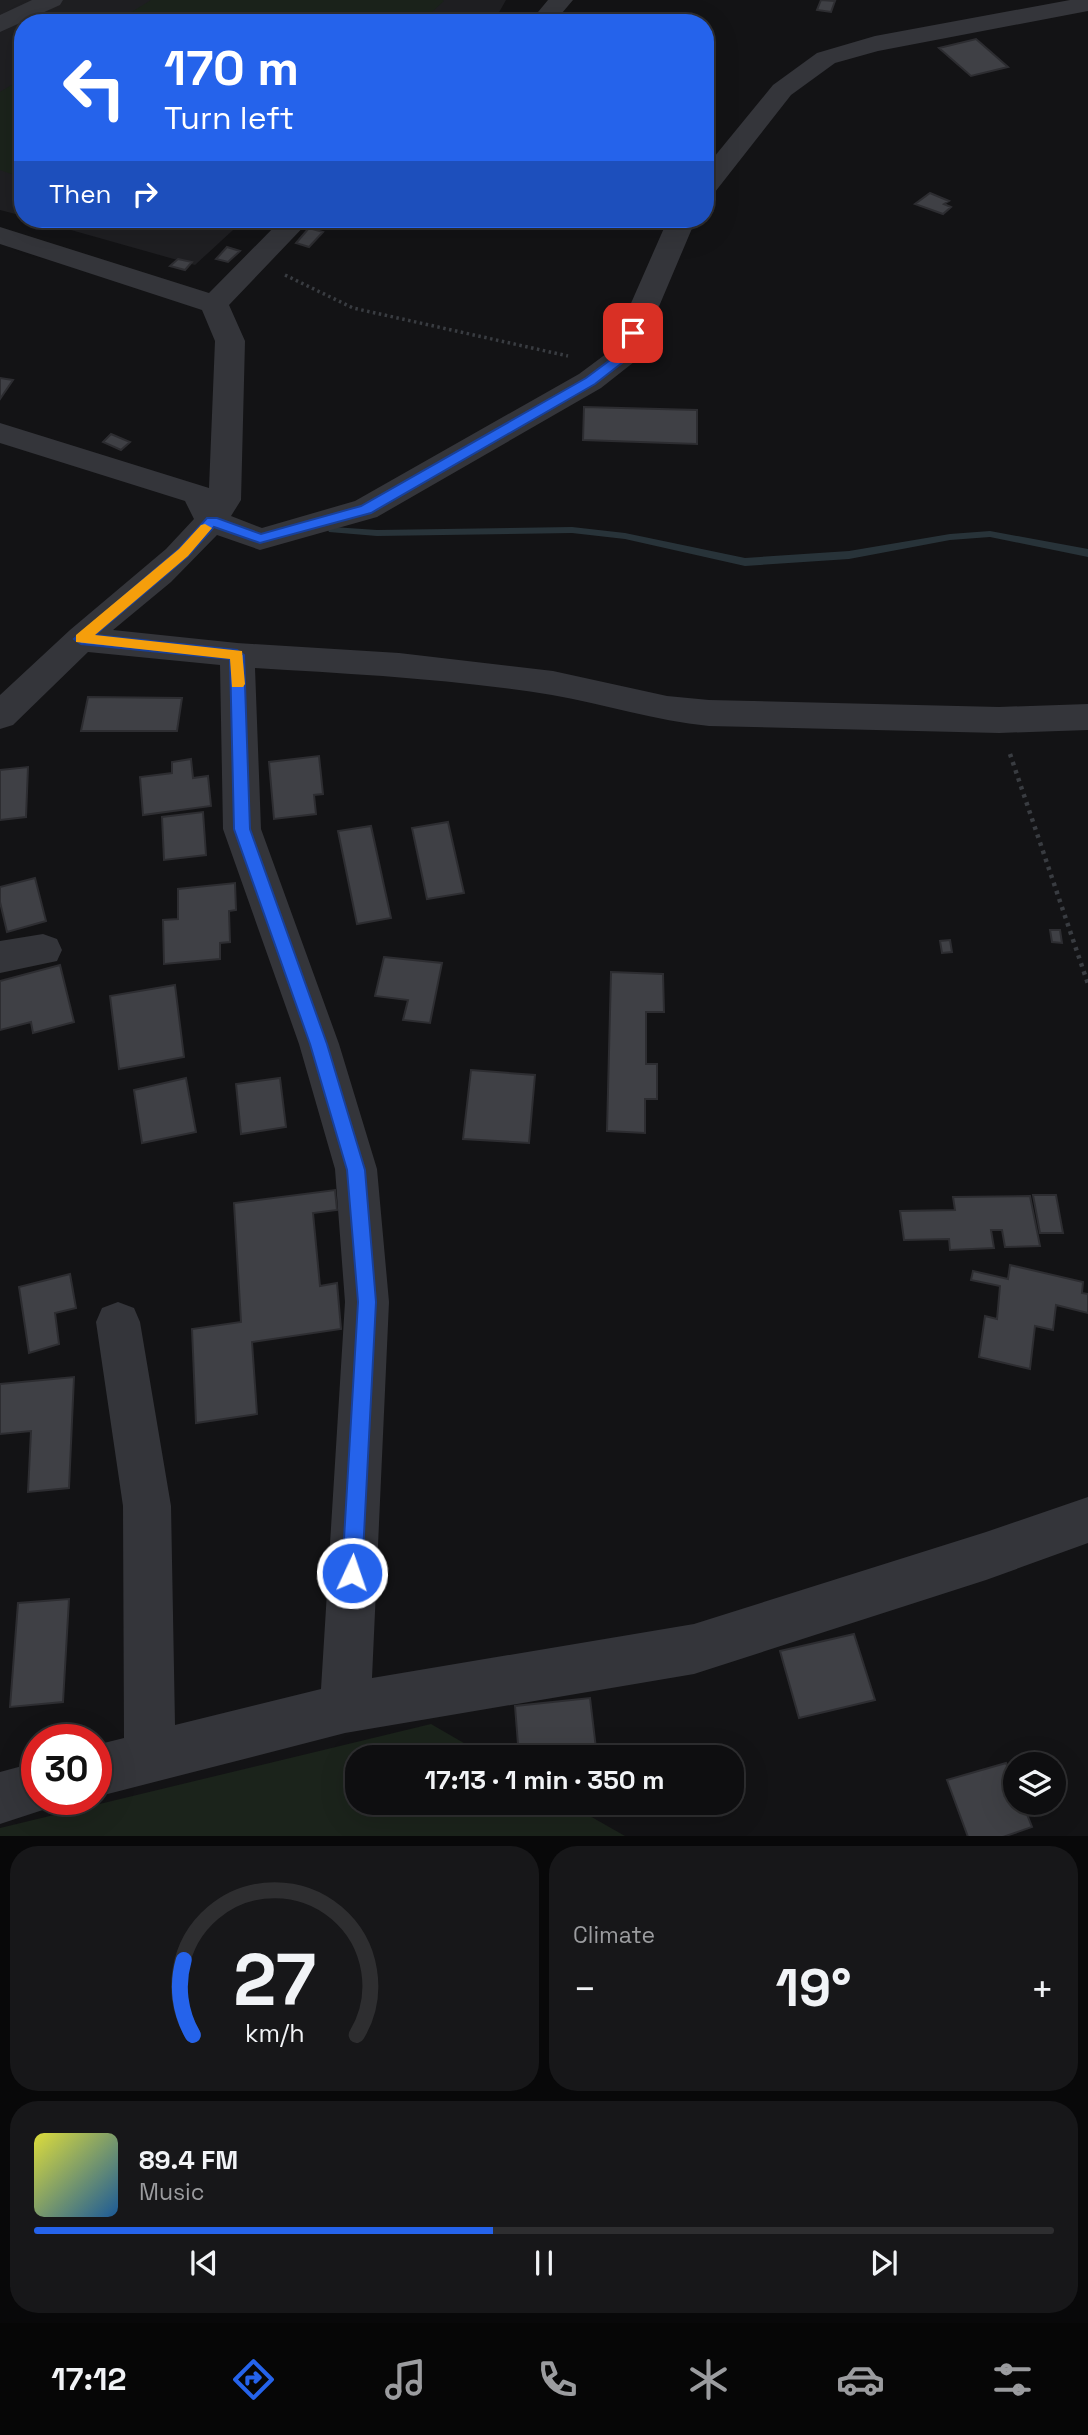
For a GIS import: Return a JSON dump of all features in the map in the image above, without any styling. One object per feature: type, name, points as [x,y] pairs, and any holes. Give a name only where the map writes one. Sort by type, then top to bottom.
[{"type":"street","points":[[22,14],[51,0]]},
{"type":"street","points":[[550,14],[561,0]]},
{"type":"street","points":[[714,174],[782,90],[826,58],[875,44],[1088,4]]},
{"type":"street","points":[[214,304],[289,228]]},
{"type":"street","points":[[0,433],[197,494],[212,521],[260,539],[366,509],[590,381],[623,356],[677,228]]},
{"type":"street","points":[[0,235],[214,304],[230,341],[225,500],[212,521],[184,552],[81,639],[0,716]]},
{"type":"street","points":[[81,639],[237,655],[399,665],[540,682],[667,709],[709,713],[999,720],[1088,717]]},
{"type":"street","points":[[237,655],[242,829],[319,1044],[356,1170],[367,1302],[345,1708]]},
{"type":"street","points":[[0,957],[43,950]]},
{"type":"street","points":[[118,1322],[147,1506],[150,1755]]},
{"type":"street","points":[[112,1766],[345,1708],[694,1649],[986,1556],[1088,1520]]},
{"type":"street","points":[[0,1798],[21,1792]]},
{"type":"path","points":[[257,260],[353,308],[610,366]]},
{"type":"path","points":[[999,720],[1088,984]]},
{"type":"shaded area","points":[[0,0],[506,0],[498,14],[14,14],[14,214],[0,210]]},
{"type":"shaded area","points":[[151,0],[444,1],[430,14],[128,14]]},
{"type":"shaded area","points":[[14,83],[14,175],[0,170],[0,92]]},
{"type":"shaded area","points":[[64,228],[235,228],[195,265]]},
{"type":"shaded area","points":[[431,1724],[467,1745],[345,1745],[345,1815],[588,1815],[625,1836],[0,1836],[0,1828],[54,1815],[112,1815],[112,1801]]},
{"type":"building","points":[[821,0],[835,1],[831,12],[817,10]]},
{"type":"building","points":[[976,39],[1008,67],[971,76],[939,48]]},
{"type":"building","points":[[930,193],[949,201],[944,204],[951,207],[943,214],[915,204]]},
{"type":"building","points":[[309,228],[323,232],[309,247],[296,243]]},
{"type":"building","points":[[227,247],[240,251],[228,262],[216,259]]},
{"type":"building","points":[[178,259],[192,262],[185,270],[170,266]]},
{"type":"building","points":[[0,378],[13,380],[0,399]]},
{"type":"building","points":[[584,407],[697,410],[697,444],[583,440]]},
{"type":"building","points":[[111,434],[130,442],[121,450],[103,442]]},
{"type":"building","points":[[88,697],[182,698],[177,731],[81,731]]},
{"type":"building","points":[[319,756],[323,794],[314,795],[316,814],[274,819],[269,762]]},
{"type":"building","points":[[191,759],[193,778],[208,776],[211,806],[143,815],[140,777],[172,773],[172,762]]},
{"type":"building","points":[[28,767],[26,817],[0,820],[0,770]]},
{"type":"building","points":[[203,812],[206,855],[164,860],[162,817]]},
{"type":"building","points":[[448,822],[464,893],[427,899],[412,828]]},
{"type":"building","points":[[371,826],[391,918],[357,924],[338,831]]},
{"type":"building","points":[[35,878],[46,921],[7,932],[0,902],[0,887]]},
{"type":"building","points":[[235,883],[236,910],[229,911],[230,942],[220,943],[220,959],[164,964],[163,920],[178,919],[178,889]]},
{"type":"building","points":[[1050,930],[1060,930],[1062,943],[1052,942]]},
{"type":"building","points":[[950,940],[952,952],[942,953],[940,941]]},
{"type":"building","points":[[384,957],[442,963],[430,1023],[403,1020],[408,1000],[375,996]]},
{"type":"building","points":[[60,965],[74,1022],[33,1033],[31,1022],[0,1030],[0,981]]},
{"type":"building","points":[[611,972],[663,974],[664,1012],[646,1012],[646,1064],[657,1064],[657,1099],[645,1099],[645,1133],[607,1131]]},
{"type":"building","points":[[175,985],[184,1057],[119,1069],[110,996]]},
{"type":"building","points":[[471,1070],[535,1075],[529,1143],[463,1139]]},
{"type":"building","points":[[186,1078],[196,1132],[142,1143],[134,1090]]},
{"type":"building","points":[[280,1078],[286,1127],[241,1134],[236,1084]]},
{"type":"building","points":[[335,1190],[337,1210],[313,1213],[320,1286],[337,1283],[341,1329],[252,1342],[257,1414],[196,1423],[192,1329],[241,1322],[234,1203]]},
{"type":"building","points":[[1033,1195],[1056,1195],[1063,1233],[1040,1233]]},
{"type":"building","points":[[1030,1196],[1040,1246],[1005,1247],[1002,1230],[991,1230],[994,1248],[950,1250],[949,1239],[904,1240],[900,1211],[955,1210],[953,1197]]},
{"type":"building","points":[[1010,1265],[1083,1282],[1082,1293],[1088,1294],[1088,1313],[1056,1305],[1053,1330],[1035,1326],[1030,1369],[979,1357],[985,1316],[997,1319],[1000,1286],[971,1280],[973,1271],[1008,1279]]},
{"type":"building","points":[[70,1274],[76,1308],[55,1313],[59,1344],[29,1353],[19,1287]]},
{"type":"building","points":[[74,1377],[69,1488],[28,1492],[31,1431],[0,1434],[0,1384]]},
{"type":"building","points":[[69,1599],[63,1702],[10,1707],[18,1603]]},
{"type":"building","points":[[854,1634],[875,1700],[799,1718],[780,1651]]},
{"type":"building","points":[[590,1698],[596,1745],[518,1745],[515,1706]]},
{"type":"building","points":[[1003,1764],[1003,1815],[1027,1815],[1032,1827],[1006,1836],[968,1836],[947,1780]]},
{"type":"waterway","points":[[333,530],[377,533],[572,530],[625,536],[745,562],[849,555],[950,537],[990,534],[1088,553]]},
{"type":"slow traffic","points":[[205,528],[184,552],[81,639],[237,655],[238,684]]},
{"type":"route","points":[[352,1573],[367,1302],[356,1170],[319,1044],[242,829],[237,655],[81,639],[184,552],[212,521],[260,539],[366,509],[590,381],[623,356],[633,333]]}]
